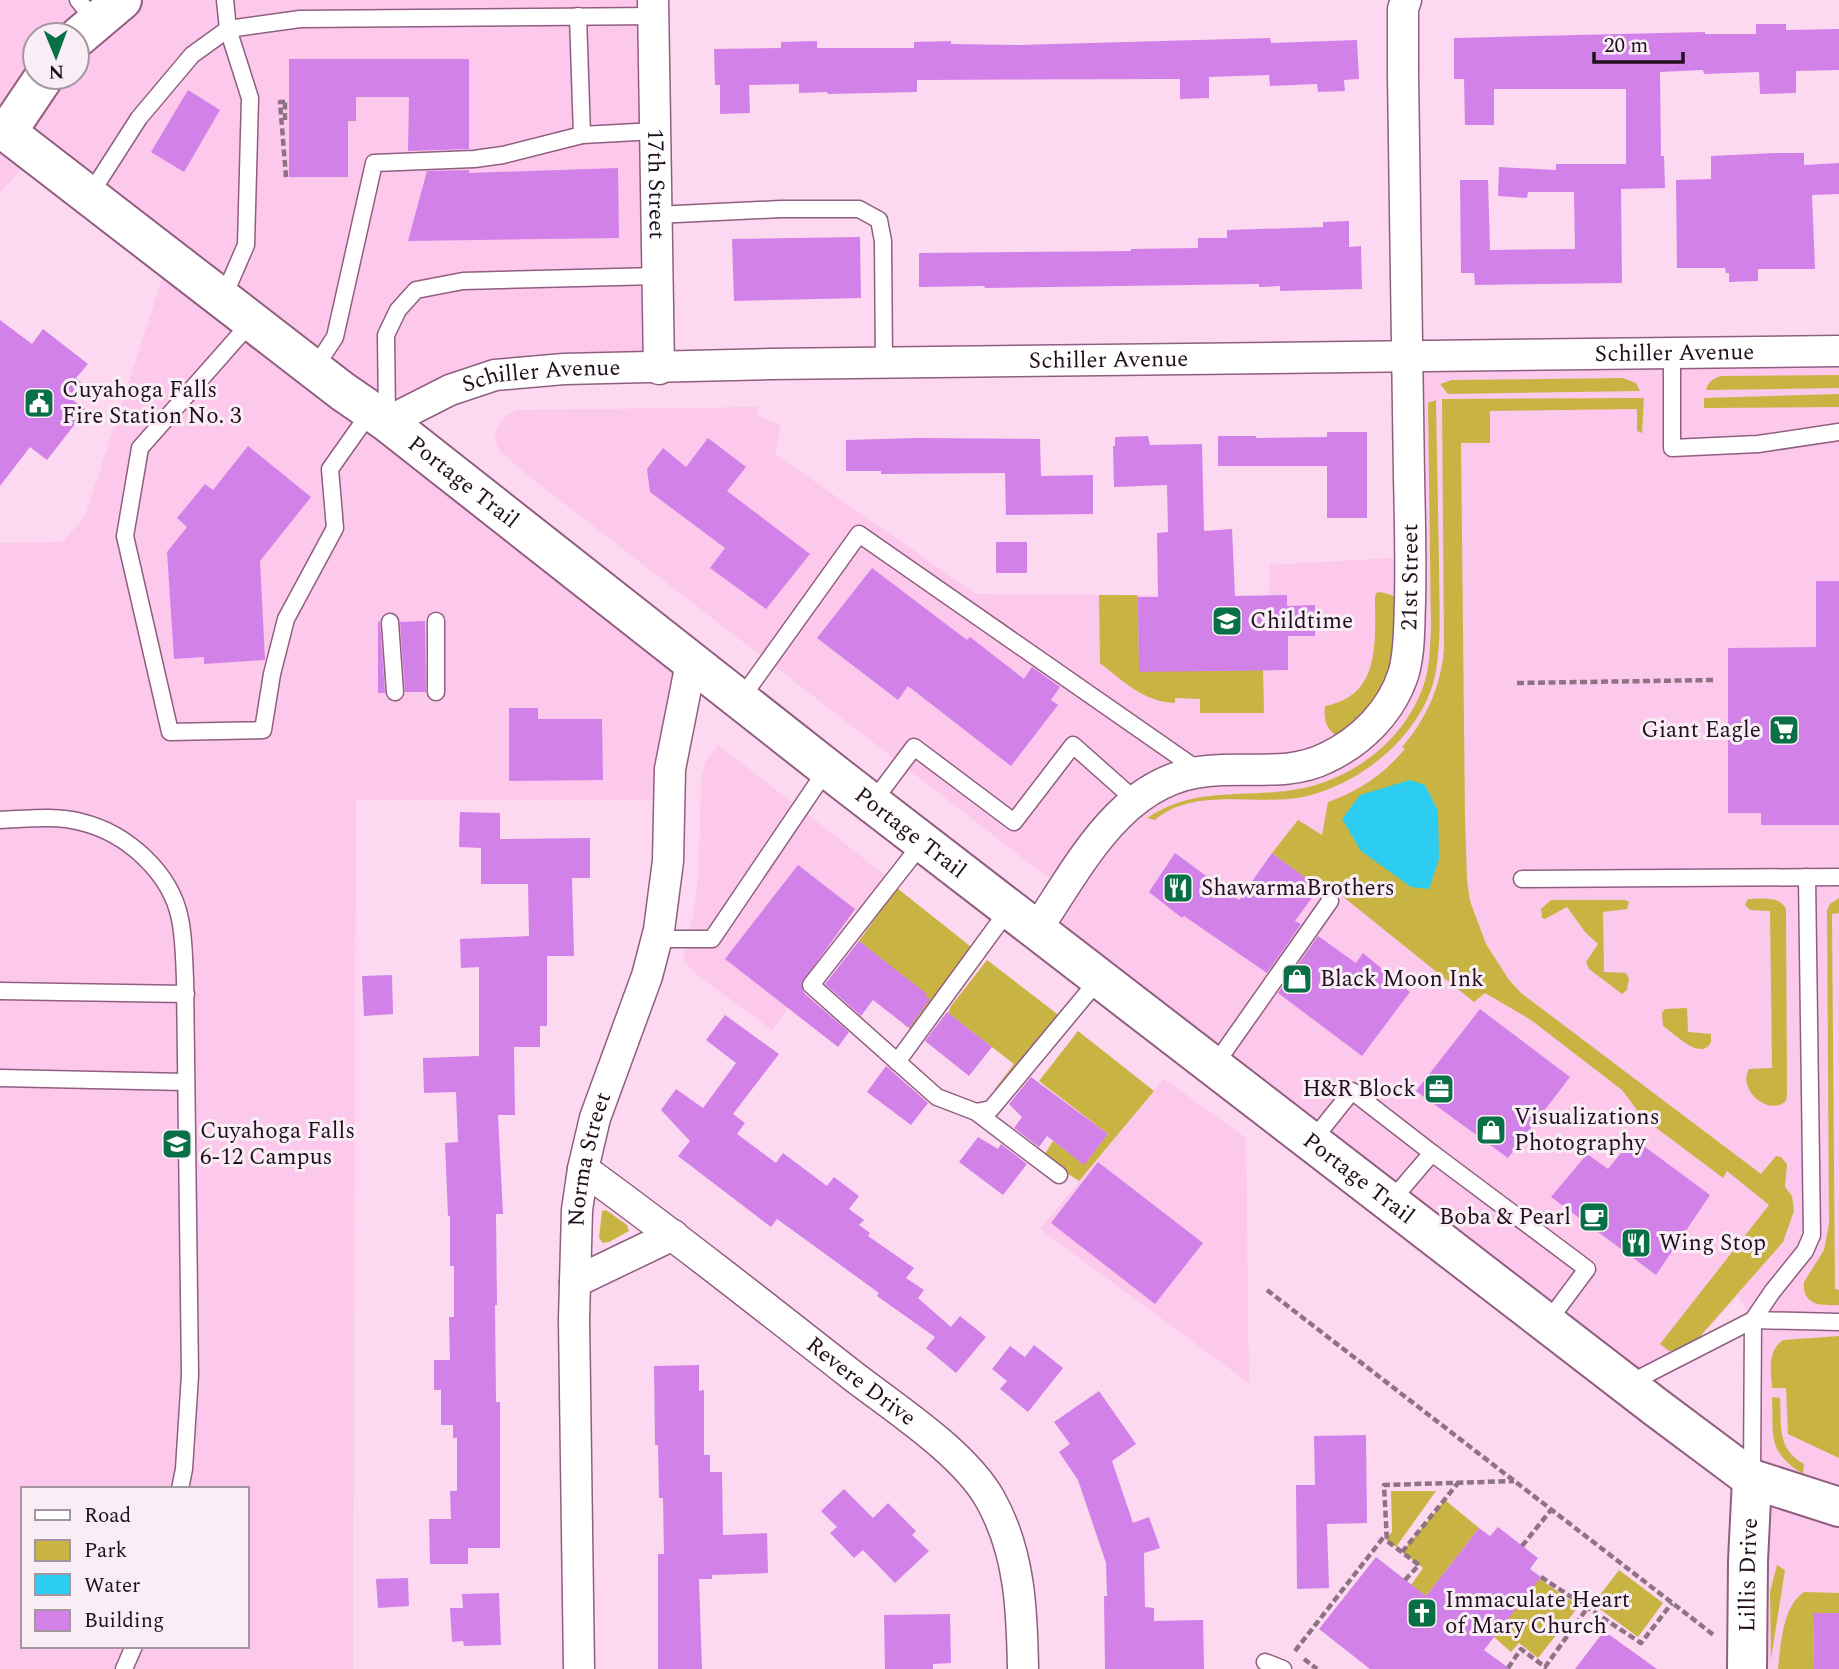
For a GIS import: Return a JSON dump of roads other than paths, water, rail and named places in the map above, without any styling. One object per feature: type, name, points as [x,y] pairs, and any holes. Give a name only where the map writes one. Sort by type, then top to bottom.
[{"type":"main road","points":[[2,134],[34,91]]},
{"type":"main road","name":"Portage Trail","points":[[2,134],[89,196],[379,417],[827,769],[1626,1385],[1752,1479],[1839,1507]]},
{"type":"main road","name":"Lillis Drive","points":[[1747,1669],[1747,1571],[1752,1479]]},
{"type":"street","name":"21st Street","points":[[1022,920],[1135,800],[1163,782],[1201,772],[1300,767],[1323,760],[1346,748],[1369,729],[1395,695],[1409,648],[1403,75],[1403,9],[1406,0]]},
{"type":"street","name":"17th Street","points":[[653,8],[659,369]]},
{"type":"street","name":"Schiller Avenue","points":[[379,417],[495,375],[564,369],[1839,351]]},
{"type":"street","name":"Norma Street","points":[[579,1669],[575,1282],[577,1210],[583,1169],[596,1118],[647,976],[656,939],[668,861],[670,769],[691,663]]},
{"type":"street","name":"Revere Drive","points":[[583,1169],[673,1235],[914,1424],[977,1478],[1002,1522],[1017,1568],[1022,1614],[1023,1669]]},
{"type":"street","points":[[575,1282],[673,1235]]},
{"type":"lane","points":[[225,0],[228,29],[250,98],[246,245],[237,310],[140,448],[125,536],[170,732],[263,730],[272,674],[286,619],[335,528],[330,469],[379,417],[386,335],[398,310],[416,290],[463,281],[657,276]]},
{"type":"lane","points":[[89,196],[139,118],[192,55],[228,29],[300,19],[579,16],[653,8]]},
{"type":"lane","points":[[579,16],[582,135]]},
{"type":"lane","points":[[314,369],[335,337],[374,163],[474,159],[502,155],[582,135],[655,131]]},
{"type":"lane","points":[[656,215],[781,209],[859,209],[878,220],[883,241],[884,363]]},
{"type":"lane","points":[[1672,353],[1672,449],[1758,444],[1839,432]]},
{"type":"lane","points":[[740,700],[859,534],[1201,772]]},
{"type":"lane","points":[[436,621],[436,692]]},
{"type":"lane","points":[[390,622],[395,692]]},
{"type":"lane","points":[[872,803],[914,747],[1014,822],[1073,745],[1135,800]]},
{"type":"lane","points":[[656,939],[712,939],[827,769]]},
{"type":"lane","points":[[0,820],[54,818],[82,822],[110,833],[138,851],[166,881],[180,918],[186,995],[190,1375],[180,1487]]},
{"type":"lane","points":[[923,842],[811,985],[937,1097],[975,1112],[1059,1175]]},
{"type":"lane","points":[[1752,1479],[1754,1320],[1772,1292],[1805,1251],[1812,1235],[1807,877]]},
{"type":"lane","points":[[1522,879],[1839,877]]},
{"type":"lane","points":[[1214,1066],[1330,901]]},
{"type":"lane","points":[[897,1062],[1022,920]]},
{"type":"lane","points":[[975,1112],[991,1109],[1099,979]]},
{"type":"lane","points":[[0,991],[186,995]]},
{"type":"lane","points":[[0,1078],[186,1082]]},
{"type":"lane","points":[[1312,1142],[1352,1091],[1587,1269],[1546,1324]]},
{"type":"lane","points":[[1390,1202],[1432,1153]]},
{"type":"lane","points":[[1626,1385],[1754,1320],[1839,1322]]},
{"type":"lane","points":[[124,1669],[133,1648]]},
{"type":"lane","points":[[1265,1662],[1283,1669]]},
{"type":"water","points":[[1410,780],[1425,785],[1438,811],[1439,859],[1429,889],[1411,887],[1361,851],[1342,819],[1360,795]]},
{"type":"place","name":"Cuyahoga Falls Fire Station No. 3","points":[[39,403]]},
{"type":"place","name":"Childtime","points":[[1227,621]]},
{"type":"place","name":"Giant Eagle","points":[[1784,730]]},
{"type":"place","name":"ShawarmaBrothers","points":[[1178,888]]},
{"type":"place","name":"Black Moon Ink","points":[[1297,979]]},
{"type":"place","name":"H&R Block","points":[[1439,1089]]},
{"type":"place","name":"Visualizations Photography","points":[[1491,1130]]},
{"type":"place","name":"Cuyahoga Falls 6-12 Campus","points":[[177,1144]]},
{"type":"place","name":"Boba & Pearl","points":[[1594,1217]]},
{"type":"place","name":"Wing Stop","points":[[1636,1243]]},
{"type":"place","name":"Immaculate Heart of Mary Church","points":[[1422,1613]]}]
